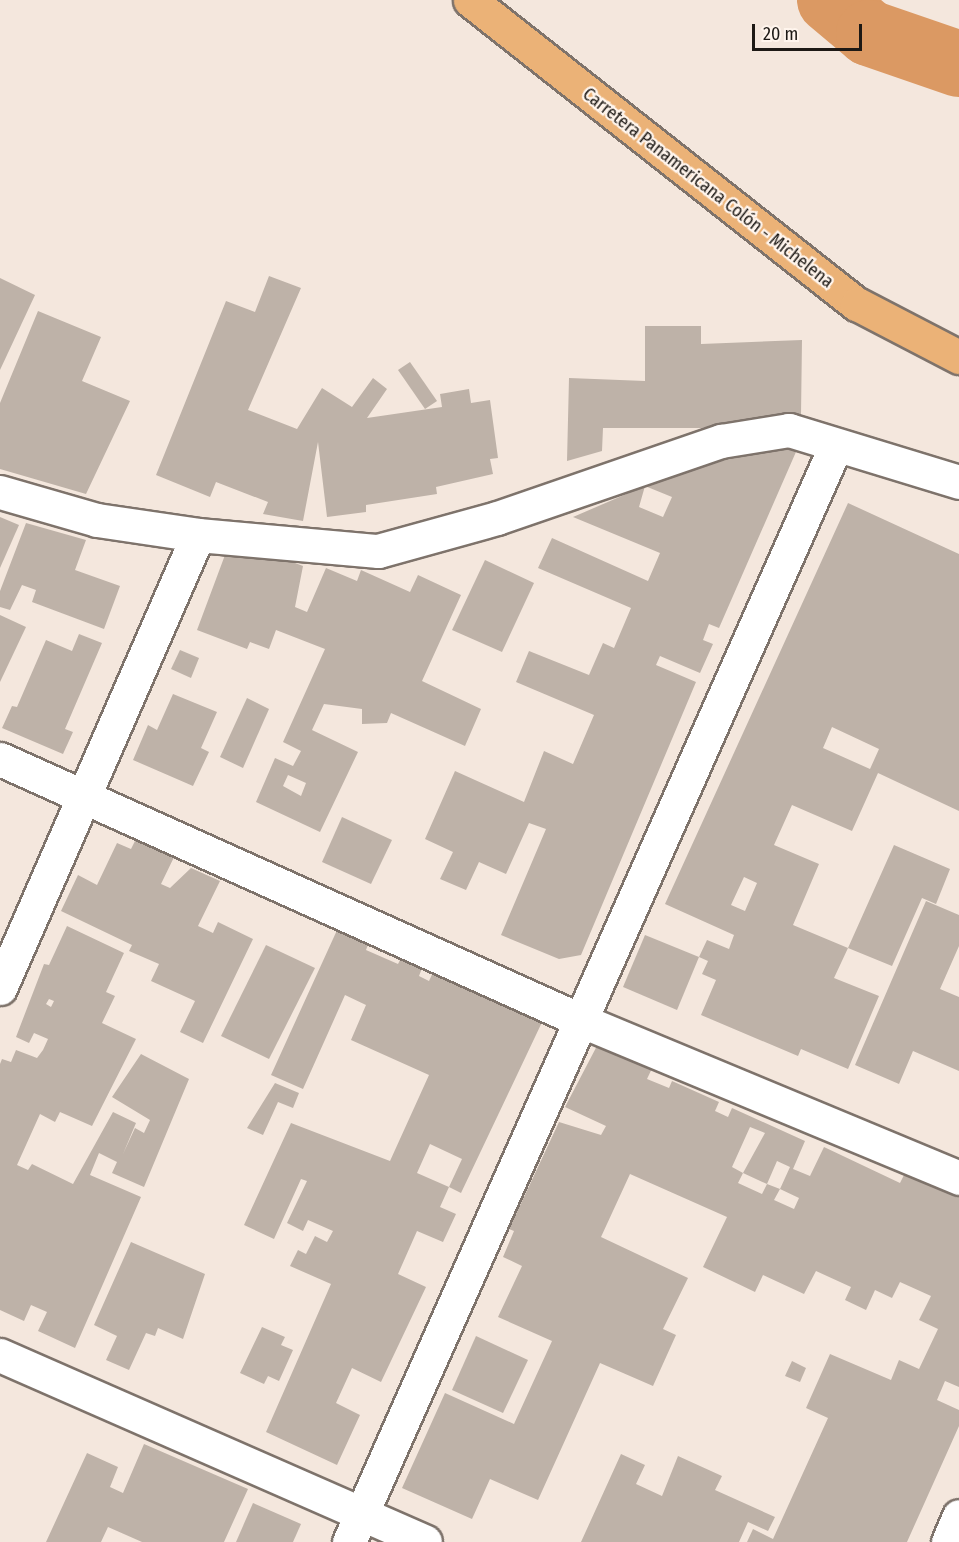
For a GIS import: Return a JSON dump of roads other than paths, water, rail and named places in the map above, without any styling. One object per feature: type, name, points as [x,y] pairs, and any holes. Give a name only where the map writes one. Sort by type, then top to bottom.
[{"type":"main road","name":"Carretera Panamericana Colón - Michelena","points":[[470,0],[857,304],[959,357]]},
{"type":"street","points":[[0,492],[97,520],[198,535],[378,551],[497,518],[721,441],[789,430],[959,482]]},
{"type":"street","points":[[355,1528],[836,446]]},
{"type":"street","points":[[0,988],[198,535]]},
{"type":"street","points":[[0,759],[580,1020],[959,1178]]},
{"type":"street","points":[[0,1355],[355,1528],[426,1542]]},
{"type":"street","points":[[948,1542],[959,1516]]},
{"type":"waterway","points":[[830,0],[869,33],[959,64]]}]
